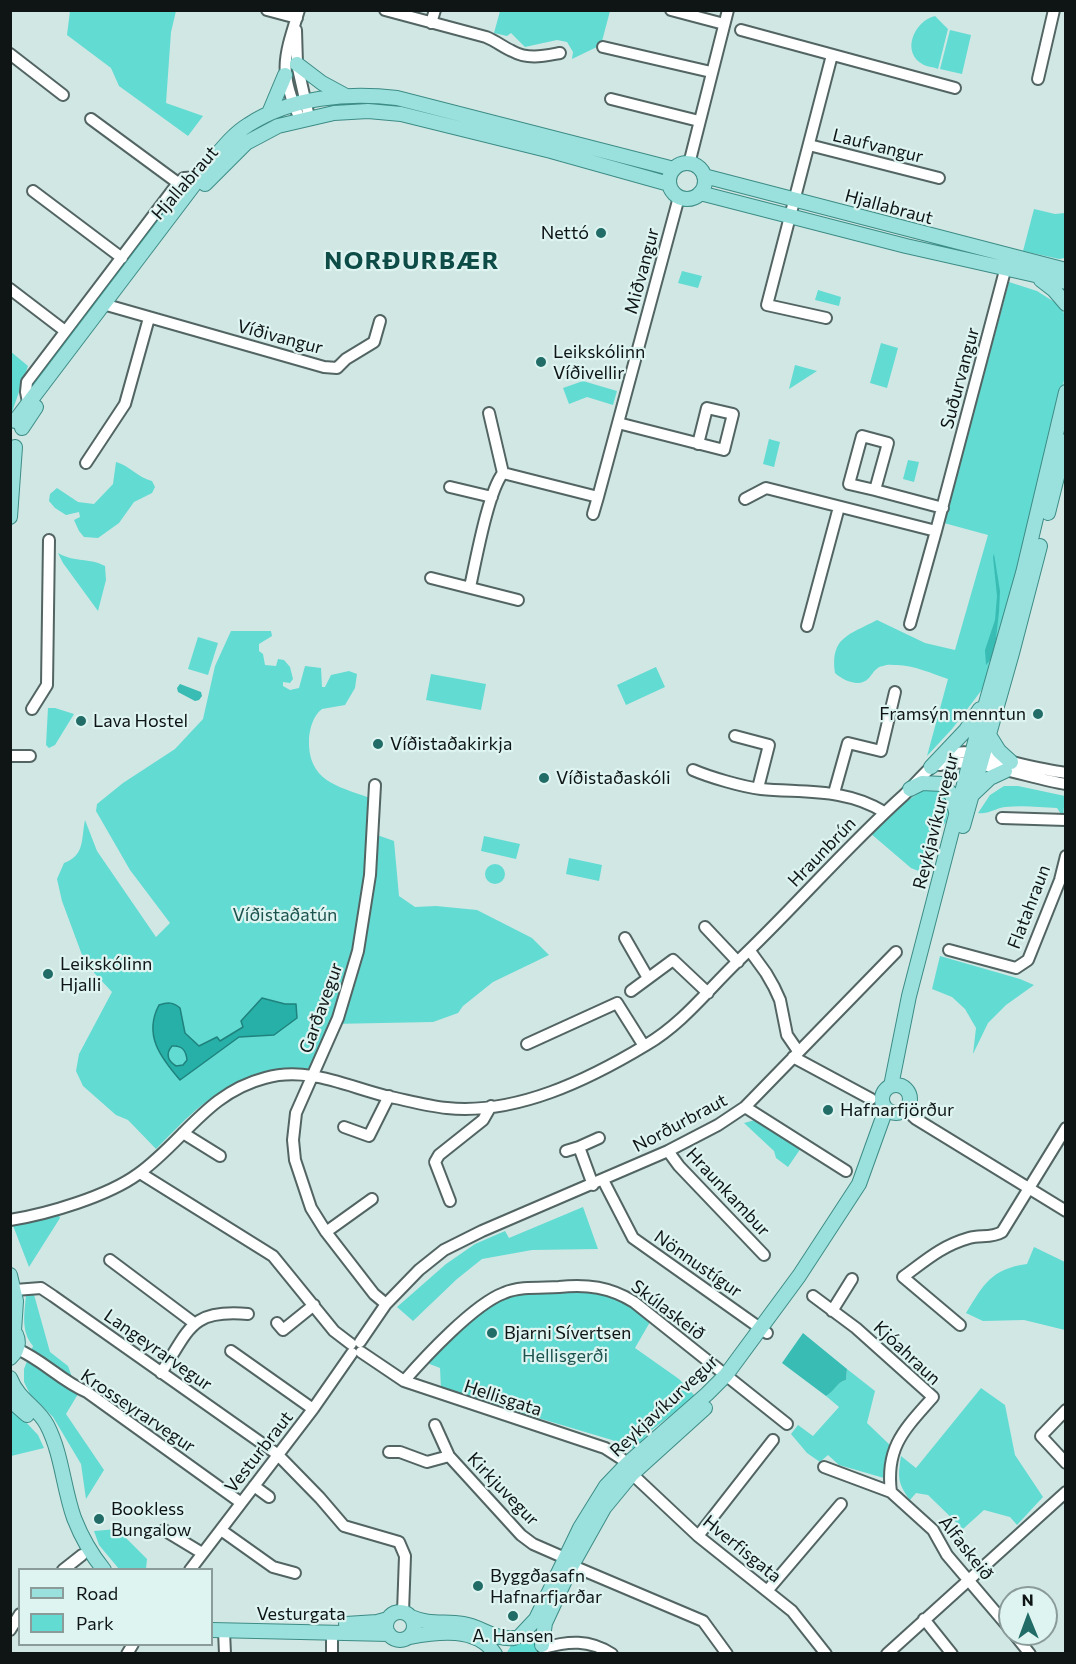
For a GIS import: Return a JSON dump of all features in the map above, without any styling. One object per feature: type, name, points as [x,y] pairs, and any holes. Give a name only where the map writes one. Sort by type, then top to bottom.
[{"type":"main road","points":[[297,64],[322,83],[346,96]]},
{"type":"main road","points":[[269,113],[285,75]]},
{"type":"main road","name":"Hjallabraut","points":[[16,423],[30,414],[214,157],[249,124],[269,113],[299,104],[346,96],[380,96],[428,105],[674,169]]},
{"type":"main road","name":"Hjallabraut","points":[[16,423],[28,402],[213,174],[246,143],[278,126],[304,118],[349,111],[401,114],[551,151],[669,184]]},
{"type":"main road","points":[[689,164],[700,170],[704,176],[704,187],[700,193],[687,199],[672,192],[669,184],[674,169],[689,164]]},
{"type":"main road","name":"Hjallabraut","points":[[704,176],[1007,263],[1037,277],[1065,282]]},
{"type":"main road","name":"Hjallabraut","points":[[700,193],[789,216],[1007,263],[1062,268]]},
{"type":"main road","points":[[1037,277],[1065,304]]},
{"type":"main road","name":"Reykjavíkurvegur","points":[[897,1086],[916,993],[971,796],[990,692],[1026,562],[1065,392]]},
{"type":"main road","points":[[10,517],[13,448],[22,441],[24,432],[16,423]]},
{"type":"main road","name":"Reykjavíkurvegur","points":[[897,1086],[909,996],[956,814],[976,759],[989,735],[1033,575],[1065,441]]},
{"type":"main road","points":[[931,767],[966,730],[990,692]]},
{"type":"main road","points":[[971,796],[990,778],[1008,766],[989,735]]},
{"type":"main road","points":[[910,789],[922,783],[942,784],[952,795],[956,814]]},
{"type":"main road","points":[[897,1086],[909,1097],[908,1105],[895,1110],[883,1104],[882,1096],[887,1088],[897,1086]]},
{"type":"main road","name":"Reykjavíkurvegur","points":[[502,1653],[536,1619],[595,1503],[606,1486],[630,1469],[729,1378],[764,1331],[859,1184],[895,1110]]},
{"type":"main road","points":[[10,1275],[15,1290],[12,1329],[18,1340],[14,1354]]},
{"type":"main road","points":[[10,1378],[19,1395],[45,1422],[58,1455],[73,1515],[89,1550],[103,1568]]},
{"type":"main road","points":[[10,1400],[38,1428],[52,1465],[64,1516],[82,1555],[91,1568]]},
{"type":"main road","name":"Reykjavíkurvegur","points":[[543,1649],[545,1623],[567,1561]]},
{"type":"main road","points":[[495,1653],[484,1642],[462,1634],[409,1636],[401,1640],[389,1634],[388,1618],[395,1613],[432,1623],[464,1624],[498,1638],[532,1636],[543,1649]]},
{"type":"main road","points":[[407,1615],[414,1625],[409,1636]]},
{"type":"main road","name":"Vesturgata","points":[[213,1623],[350,1624],[377,1622],[388,1618]]},
{"type":"main road","name":"Vesturgata","points":[[218,1631],[389,1634]]},
{"type":"street","points":[[267,10],[298,14]]},
{"type":"street","points":[[385,10],[486,37],[529,57],[560,53]]},
{"type":"street","points":[[431,23],[435,10]]},
{"type":"street","points":[[671,10],[724,24]]},
{"type":"street","points":[[689,164],[728,10]]},
{"type":"street","points":[[1038,79],[1054,10]]},
{"type":"street","points":[[298,14],[296,50],[299,104]]},
{"type":"street","points":[[298,14],[286,50],[285,75],[304,118]]},
{"type":"street","points":[[741,30],[955,88]]},
{"type":"street","points":[[603,47],[711,72]]},
{"type":"street","points":[[10,54],[63,95]]},
{"type":"street","name":"Laufvangur","points":[[789,216],[832,56]]},
{"type":"street","points":[[611,99],[699,121]]},
{"type":"street","name":"Hjallabraut","points":[[91,119],[178,183]]},
{"type":"street","name":"Laufvangur","points":[[808,145],[939,178]]},
{"type":"street","name":"Hjallabraut","points":[[28,402],[27,382],[178,183],[184,178],[201,177]]},
{"type":"street","points":[[33,191],[122,258]]},
{"type":"street","name":"Miðvangur","points":[[593,514],[679,197]]},
{"type":"street","points":[[789,216],[767,304],[826,318]]},
{"type":"street","name":"Suðurvangur","points":[[910,624],[1007,263]]},
{"type":"street","points":[[10,289],[65,331]]},
{"type":"street","name":"Víðivangur","points":[[106,306],[324,367],[337,368],[346,359],[374,342],[380,321]]},
{"type":"street","points":[[86,463],[125,404],[149,318]]},
{"type":"street","points":[[470,587],[492,497],[503,472],[489,413]]},
{"type":"street","points":[[618,423],[698,444]]},
{"type":"street","points":[[875,490],[888,443],[862,436],[849,484],[942,508]]},
{"type":"street","points":[[503,472],[598,497]]},
{"type":"street","points":[[450,487],[492,497]]},
{"type":"street","points":[[745,498],[766,488],[936,531]]},
{"type":"street","points":[[807,626],[839,507]]},
{"type":"street","points":[[32,709],[46,685],[49,540]]},
{"type":"street","points":[[432,578],[518,600]]},
{"type":"street","points":[[834,793],[848,743],[881,751],[895,692]]},
{"type":"street","points":[[735,736],[769,745],[758,788]]},
{"type":"street","points":[[10,756],[30,756]]},
{"type":"street","points":[[931,767],[976,759],[1008,766],[1065,784]]},
{"type":"street","points":[[1008,766],[1065,773]]},
{"type":"street","name":"Hraunbrún","points":[[10,1220],[95,1196],[140,1173],[216,1101],[250,1083],[282,1075],[300,1073],[389,1096],[448,1108],[516,1102],[585,1078],[662,1035],[708,993],[884,812],[931,767]]},
{"type":"street","points":[[693,770],[758,788],[834,793],[870,804],[884,812]]},
{"type":"street","name":"Garðavegur","points":[[375,785],[370,875],[359,945],[338,1018],[296,1113],[293,1140],[295,1160],[311,1208],[326,1232],[374,1294],[386,1304]]},
{"type":"street","points":[[1002,818],[1065,820]]},
{"type":"street","name":"Flatahraun","points":[[949,950],[1016,968],[1028,960],[1060,880],[1065,856]]},
{"type":"street","points":[[705,927],[738,962]]},
{"type":"street","points":[[625,938],[648,978]]},
{"type":"street","points":[[750,951],[766,973],[780,1000],[787,1035],[795,1054],[871,1099]]},
{"type":"street","name":"Norðurbraut","points":[[386,1304],[419,1270],[444,1250],[482,1231],[668,1151],[709,1130],[745,1107],[896,952]]},
{"type":"street","points":[[631,991],[673,960],[708,993]]},
{"type":"street","points":[[527,1044],[617,1003],[644,1046]]},
{"type":"street","points":[[344,1127],[369,1136],[389,1096]]},
{"type":"street","points":[[450,1201],[435,1162],[439,1155],[483,1120],[491,1106]]},
{"type":"street","points":[[745,1107],[846,1171]]},
{"type":"street","points":[[895,1110],[916,1119],[1065,1211]]},
{"type":"street","points":[[960,1325],[903,1277],[922,1260],[946,1247],[971,1238],[995,1236],[1002,1232],[1065,1128]]},
{"type":"street","points":[[183,1133],[220,1156]]},
{"type":"street","points":[[566,1151],[599,1138]]},
{"type":"street","points":[[579,1147],[598,1183]]},
{"type":"street","name":"Hraunkambur","points":[[668,1151],[679,1166],[764,1256]]},
{"type":"street","name":"Hellisgata","points":[[140,1173],[273,1256],[334,1330],[404,1382],[605,1448],[630,1469]]},
{"type":"street","name":"Nönnustígur","points":[[598,1183],[633,1238],[764,1331]]},
{"type":"street","points":[[326,1232],[372,1199]]},
{"type":"street","points":[[110,1260],[194,1323]]},
{"type":"street","points":[[832,1311],[852,1279]]},
{"type":"street","name":"Skúlaskeið","points":[[404,1382],[424,1358],[466,1319],[502,1293],[582,1285],[612,1290],[634,1302],[729,1378]]},
{"type":"street","name":"Langeyrarvegur","points":[[15,1290],[41,1288],[277,1454],[344,1526],[395,1540],[402,1545],[405,1556],[407,1615]]},
{"type":"street","name":"Kjóahraun","points":[[813,1296],[856,1328],[933,1397],[901,1433],[894,1447],[891,1492]]},
{"type":"street","name":"Vesturbraut","points":[[191,1568],[313,1409],[386,1304]]},
{"type":"street","points":[[282,1331],[314,1305]]},
{"type":"street","points":[[161,1373],[194,1323],[210,1315],[229,1312],[248,1314]]},
{"type":"street","points":[[231,1351],[313,1409]]},
{"type":"street","name":"Krosseyrarvegur","points":[[14,1354],[33,1356],[70,1385],[87,1392],[240,1502]]},
{"type":"street","points":[[729,1378],[787,1424]]},
{"type":"street","points":[[1065,1410],[1041,1436],[1065,1463]]},
{"type":"street","name":"Kirkjuvegur","points":[[435,1425],[449,1456],[520,1535],[567,1561],[703,1621],[727,1653]]},
{"type":"street","points":[[698,1536],[773,1440]]},
{"type":"street","points":[[389,1452],[400,1452],[428,1462],[449,1456]]},
{"type":"street","name":"Álfaskeið","points":[[824,1467],[891,1492],[933,1530],[947,1556],[998,1614]]},
{"type":"street","name":"Hverfisgata","points":[[630,1469],[698,1536],[792,1611],[826,1653]]},
{"type":"street","points":[[254,1485],[269,1497]]},
{"type":"street","points":[[887,1653],[1065,1492]]},
{"type":"street","points":[[767,1591],[841,1504]]},
{"type":"street","points":[[164,1530],[202,1552]]},
{"type":"street","points":[[221,1530],[273,1567],[295,1573]]},
{"type":"street","points":[[64,1568],[82,1555]]},
{"type":"street","points":[[10,1630],[18,1617]]},
{"type":"street","points":[[924,1619],[952,1653]]},
{"type":"street","points":[[218,1631],[225,1653]]},
{"type":"street","points":[[332,1632],[332,1653]]},
{"type":"street","points":[[543,1649],[567,1642],[586,1642],[612,1653]]},
{"type":"green space","points":[[70,11],[176,11],[171,32],[166,103],[203,116],[188,136],[119,86],[111,68],[67,35]]},
{"type":"green space","points":[[500,11],[610,11],[601,45],[572,59],[573,52],[567,42],[557,40],[525,47],[511,33],[507,36],[494,33]]},
{"type":"green space","points":[[935,16],[948,29],[938,69],[924,65],[917,60],[911,46],[921,24]]},
{"type":"green space","points":[[950,30],[971,35],[962,74],[940,69]]},
{"type":"green space","points":[[1034,209],[1055,214],[1065,213],[1065,258],[1059,259],[1023,251]]},
{"type":"green space","points":[[682,271],[702,276],[698,288],[678,283]]},
{"type":"green space","points":[[1009,282],[1037,291],[1059,305],[1064,313],[1065,376],[1032,524],[995,661],[981,691],[952,729],[927,756],[948,679],[910,666],[888,665],[877,669],[865,681],[857,683],[843,679],[835,673],[834,661],[839,644],[844,639],[877,620],[925,643],[955,650],[988,535],[944,523]]},
{"type":"green space","points":[[818,290],[841,297],[839,306],[815,300]]},
{"type":"green space","points":[[881,343],[898,348],[887,388],[870,383]]},
{"type":"green space","points":[[10,351],[28,366],[11,415],[10,415]]},
{"type":"green space","points":[[795,365],[817,371],[789,389]]},
{"type":"green space","points":[[583,381],[617,391],[613,405],[587,397],[569,404],[563,388]]},
{"type":"green space","points":[[769,439],[780,442],[774,467],[763,464]]},
{"type":"green space","points":[[908,460],[919,462],[914,482],[903,479]]},
{"type":"green space","points":[[116,462],[152,481],[155,487],[152,493],[134,502],[119,523],[98,538],[84,537],[74,520],[80,517],[79,512],[66,515],[49,501],[50,494],[57,488],[78,502],[94,504],[113,484]]},
{"type":"green space","points":[[58,553],[69,558],[105,566],[106,580],[98,611],[63,563]]},
{"type":"green space","name":"Víðistaðatún","points":[[231,631],[271,631],[272,636],[259,644],[259,651],[263,654],[265,665],[276,666],[278,659],[284,660],[290,667],[293,679],[290,683],[283,682],[283,686],[290,690],[299,688],[305,666],[321,668],[322,687],[325,687],[331,675],[349,671],[357,674],[355,688],[345,705],[322,709],[316,715],[309,734],[310,752],[313,764],[326,780],[370,798],[366,831],[394,841],[399,896],[415,907],[436,906],[477,910],[532,938],[549,955],[493,982],[463,1006],[458,1013],[433,1022],[331,1024],[313,1070],[282,1071],[236,1084],[196,1110],[156,1149],[128,1120],[116,1115],[83,1086],[76,1071],[79,1054],[112,992],[85,963],[62,901],[57,879],[64,863],[76,856],[79,851],[85,820],[97,851],[156,937],[170,923],[130,870],[96,811],[97,804],[123,783],[175,749],[203,719],[215,666]]},
{"type":"green space","points":[[198,637],[218,643],[208,675],[188,669]]},
{"type":"green space","points":[[656,667],[665,687],[626,705],[617,685]]},
{"type":"green space","points":[[431,674],[486,684],[481,710],[426,700]]},
{"type":"green space","points":[[48,708],[74,714],[55,745],[49,748],[46,745]]},
{"type":"green space","points":[[1004,786],[1018,786],[1065,796],[1063,817],[1057,808],[1031,806],[1005,807],[978,813],[990,795]]},
{"type":"green space","points":[[928,787],[939,788],[950,802],[946,822],[938,832],[934,843],[931,876],[911,868],[870,833],[901,805]]},
{"type":"green space","points":[[484,836],[520,844],[516,859],[481,851]]},
{"type":"green space","points":[[569,858],[602,865],[599,881],[566,874]]},
{"type":"green space","points":[[495,864],[502,867],[505,874],[502,881],[495,884],[488,881],[485,874],[488,867]]},
{"type":"green space","points":[[940,956],[1034,985],[1006,1005],[988,1023],[973,1054],[976,1028],[965,1009],[952,997],[932,989]]},
{"type":"green space","points":[[755,1120],[801,1148],[788,1167],[776,1158],[774,1151],[744,1123]]},
{"type":"green space","points":[[583,1207],[598,1249],[532,1250],[482,1259],[457,1279],[413,1321],[397,1307],[446,1264],[475,1244],[505,1231],[509,1238]]},
{"type":"green space","points":[[58,1212],[60,1218],[29,1267],[12,1223]]},
{"type":"green space","points":[[1034,1247],[1065,1262],[1065,1330],[1024,1320],[983,1321],[966,1313],[984,1286],[997,1274],[1015,1266],[1027,1264]]},
{"type":"green space","name":"Hellisgerði","points":[[552,1289],[610,1292],[640,1311],[650,1322],[635,1348],[679,1379],[695,1396],[652,1430],[634,1449],[612,1440],[441,1389],[440,1368],[427,1363],[470,1318],[506,1294]]},
{"type":"green space","points":[[33,1291],[50,1352],[68,1366],[78,1394],[66,1414],[104,1470],[86,1499],[81,1464],[53,1417],[30,1394],[24,1382],[24,1369],[33,1346],[25,1327],[26,1293]]},
{"type":"green space","points":[[847,1369],[875,1391],[867,1423],[892,1447],[884,1478],[839,1465],[828,1455],[820,1462],[807,1453],[791,1434],[798,1425],[813,1436],[839,1407],[826,1396],[846,1380]]},
{"type":"green space","points":[[981,1388],[1005,1405],[1015,1455],[1043,1497],[1017,1525],[1010,1517],[984,1510],[963,1529],[928,1495],[916,1493],[910,1500],[901,1484],[900,1463],[901,1456],[916,1468]]},
{"type":"green space","points":[[10,1405],[38,1435],[44,1448],[11,1456]]},
{"type":"green space","points":[[117,1529],[147,1559],[146,1568],[118,1568],[99,1545],[94,1531]]},
{"type":"green space","points":[[524,1639],[535,1641],[541,1653],[506,1654],[512,1644]]},
{"type":"shaded area","points":[[994,554],[1000,591],[999,612],[994,656],[986,665],[985,650],[995,620],[997,596]]},
{"type":"shaded area","points":[[180,684],[201,692],[202,696],[195,701],[178,692],[177,688]]},
{"type":"shaded area","points":[[262,998],[285,1004],[296,1004],[297,1018],[274,1035],[239,1037],[180,1080],[156,1046],[153,1026],[155,1016],[159,1005],[165,1003],[180,1008],[185,1033],[199,1046],[217,1037],[220,1041],[243,1027],[241,1021]],"holes":[[[175,1046],[181,1047],[186,1053],[187,1060],[183,1065],[176,1066],[168,1057],[170,1049]]]},
{"type":"shaded area","points":[[803,1333],[847,1369],[846,1380],[826,1396],[782,1363]]},
{"type":"place","name":"Nettó","points":[[601,233]]},
{"type":"place","name":"Leikskólinn Víðivellir","points":[[541,362]]},
{"type":"place","name":"Framsýn menntun","points":[[1038,714]]},
{"type":"place","name":"Lava Hostel","points":[[81,721]]},
{"type":"place","name":"Víðistaðakirkja","points":[[378,744]]},
{"type":"place","name":"Víðistaðaskóli","points":[[544,778]]},
{"type":"place","name":"Leikskólinn Hjalli","points":[[48,974]]},
{"type":"place","name":"Hafnarfjörður","points":[[828,1110]]},
{"type":"place","name":"Bjarni Sívertsen","points":[[492,1333]]},
{"type":"place","name":"Bookless Bungalow","points":[[99,1519]]},
{"type":"place","name":"Byggðasafn Hafnarfjarðar","points":[[478,1586]]},
{"type":"place","name":"A. Hansen","points":[[513,1616]]},
{"type":"district","name":"NORÐURBÆR","points":[[412,261]]}]
